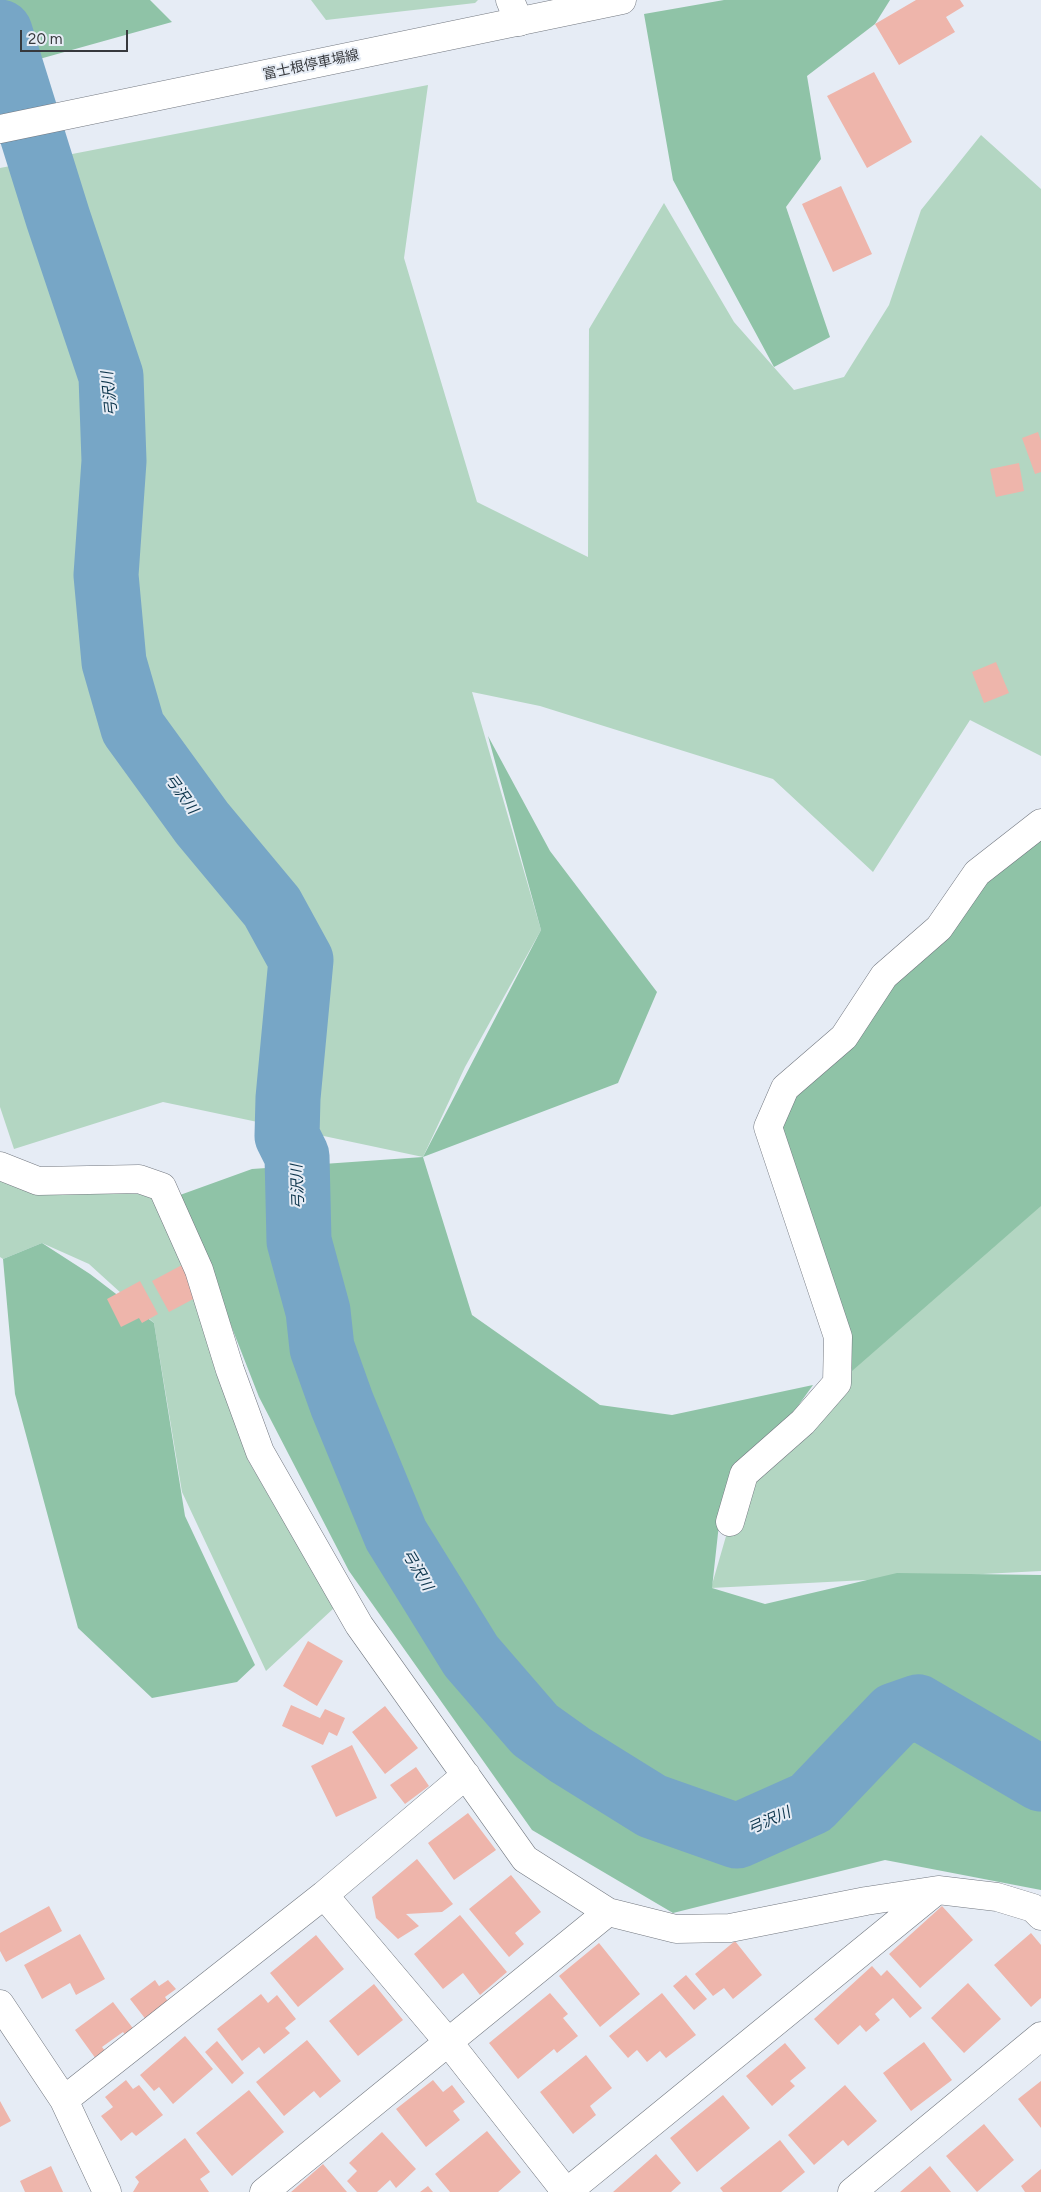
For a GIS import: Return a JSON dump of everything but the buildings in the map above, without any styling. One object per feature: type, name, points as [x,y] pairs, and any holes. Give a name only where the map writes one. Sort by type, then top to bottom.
[{"type":"street","name":"富士根停車場線","points":[[0,129],[94,109],[514,11],[622,0]]},
{"type":"street","points":[[730,1522],[744,1474],[803,1422],[837,1383],[838,1337],[768,1127],[784,1088],[844,1037],[884,976],[939,928],[977,873],[1041,824]]},
{"type":"street","points":[[0,1166],[38,1181],[139,1180],[162,1187],[200,1270],[230,1370],[260,1452],[359,1625],[525,1859],[608,1912],[676,1929],[730,1928],[866,1901],[938,1890],[997,1897],[1033,1908],[1041,1916]]},
{"type":"street","points":[[64,2100],[324,1895],[466,1775]]},
{"type":"street","points":[[324,1895],[450,2043],[567,2192],[938,1890]]},
{"type":"street","points":[[264,2192],[450,2043],[608,1912]]},
{"type":"street","points":[[0,2004],[64,2100],[106,2192]]},
{"type":"street","points":[[852,2192],[1041,2036]]},
{"type":"green space","points":[[0,0],[150,0],[172,22],[0,70]]},
{"type":"green space","points":[[311,0],[478,0],[475,3],[326,20]]},
{"type":"green space","points":[[724,0],[890,0],[875,24],[807,76],[821,159],[786,207],[830,337],[774,367],[673,180],[644,14]]},
{"type":"green space","points":[[428,85],[404,258],[477,502],[588,557],[589,329],[664,203],[734,322],[794,390],[844,377],[889,305],[921,210],[981,135],[1041,189],[1041,756],[970,720],[873,872],[773,779],[540,706],[472,692],[541,930],[465,1067],[423,1157],[163,1102],[14,1149],[0,1107],[0,168]]},
{"type":"green space","points":[[488,736],[550,851],[657,992],[618,1083],[423,1157],[541,930]]},
{"type":"green space","points":[[1041,831],[1041,1206],[852,1371],[768,1127],[969,885]]},
{"type":"green space","points":[[423,1157],[472,1315],[600,1405],[672,1415],[813,1385],[720,1515],[712,1588],[765,1604],[897,1573],[1041,1575],[1041,1890],[885,1860],[673,1913],[532,1830],[349,1571],[259,1397],[180,1195],[252,1169]]},
{"type":"green space","points":[[0,1180],[157,1196],[223,1345],[248,1460],[334,1608],[266,1671],[182,1492],[154,1323],[89,1264],[42,1243],[3,1259],[0,1257]]},
{"type":"green space","points":[[1041,1205],[1041,1571],[711,1588],[744,1474],[837,1383]]},
{"type":"green space","points":[[42,1243],[90,1274],[154,1323],[185,1516],[255,1665],[237,1682],[152,1698],[78,1628],[15,1394],[3,1259]]},
{"type":"waterway","name":"弓沢川","points":[[0,32],[58,218],[111,376],[114,461],[106,575],[114,662],[133,728],[202,823],[272,907],[301,960],[288,1098],[287,1136],[297,1156],[299,1241],[318,1311],[322,1348],[342,1404],[396,1535],[471,1656],[535,1730],[570,1755],[652,1806],[737,1836],[811,1803],[895,1715],[918,1707],[1041,1779]]}]
